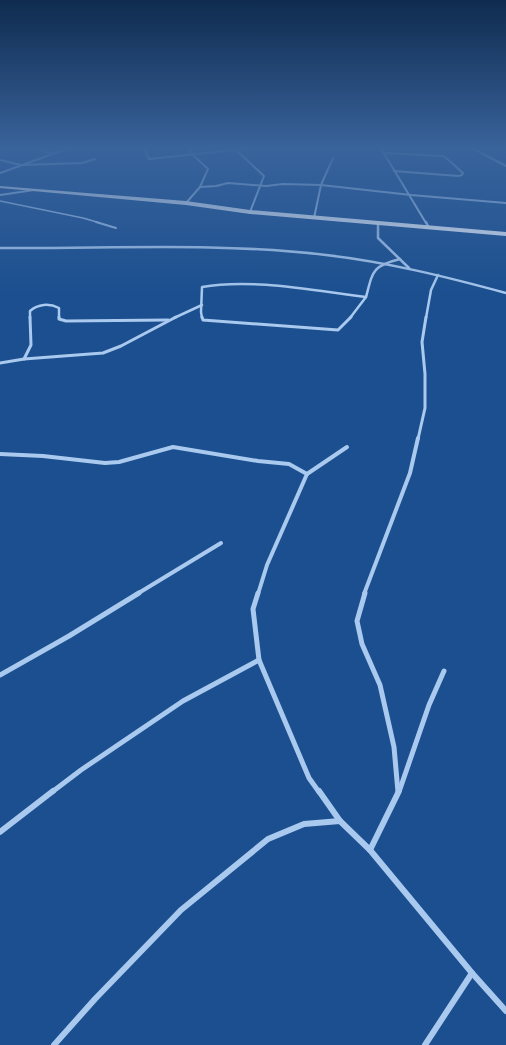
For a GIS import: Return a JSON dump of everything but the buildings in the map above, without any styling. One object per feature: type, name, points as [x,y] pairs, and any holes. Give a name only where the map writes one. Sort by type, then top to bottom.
[{"type":"main road","points":[[121,197],[186,202],[250,212],[506,234]]},
{"type":"street","points":[[186,202],[191,197]]},
{"type":"street","points":[[250,212],[256,197]]},
{"type":"street","points":[[314,218],[319,197]]},
{"type":"street","points":[[412,197],[429,228]]},
{"type":"street","points":[[432,197],[506,203]]},
{"type":"street","points":[[378,223],[378,238],[410,268]]},
{"type":"street","points":[[0,248],[236,249],[300,252],[384,263],[410,268],[506,293]]},
{"type":"street","points":[[366,297],[282,287],[213,285],[202,287],[201,312],[203,320],[338,330],[348,321],[366,297],[372,274],[384,263],[400,259]]},
{"type":"street","points":[[400,791],[394,746],[380,685],[362,644],[357,621],[364,595],[412,465],[425,408],[425,374],[422,342],[432,290],[438,275]]},
{"type":"street","points":[[0,363],[24,359],[103,353],[127,345],[147,332],[202,305]]},
{"type":"street","points":[[24,359],[31,345],[30,310],[35,307],[56,306],[59,308],[59,319],[66,321],[171,320]]},
{"type":"street","points":[[0,454],[43,456],[105,463],[119,462],[173,447],[258,461],[289,464],[307,474]]},
{"type":"street","points":[[347,447],[307,474],[268,565],[253,609],[259,660],[309,778],[340,821],[370,850],[472,973],[506,1011]]},
{"type":"street","points":[[0,675],[69,636],[221,543]]},
{"type":"street","points":[[0,832],[81,770],[183,702],[259,660]]},
{"type":"street","points":[[370,850],[400,791],[430,705],[444,671]]},
{"type":"street","points":[[54,1045],[95,999],[181,910],[268,839],[304,824],[340,821]]},
{"type":"street","points":[[425,1045],[472,973]]},
{"type":"lane","points":[[0,202],[83,218],[116,228]]}]
